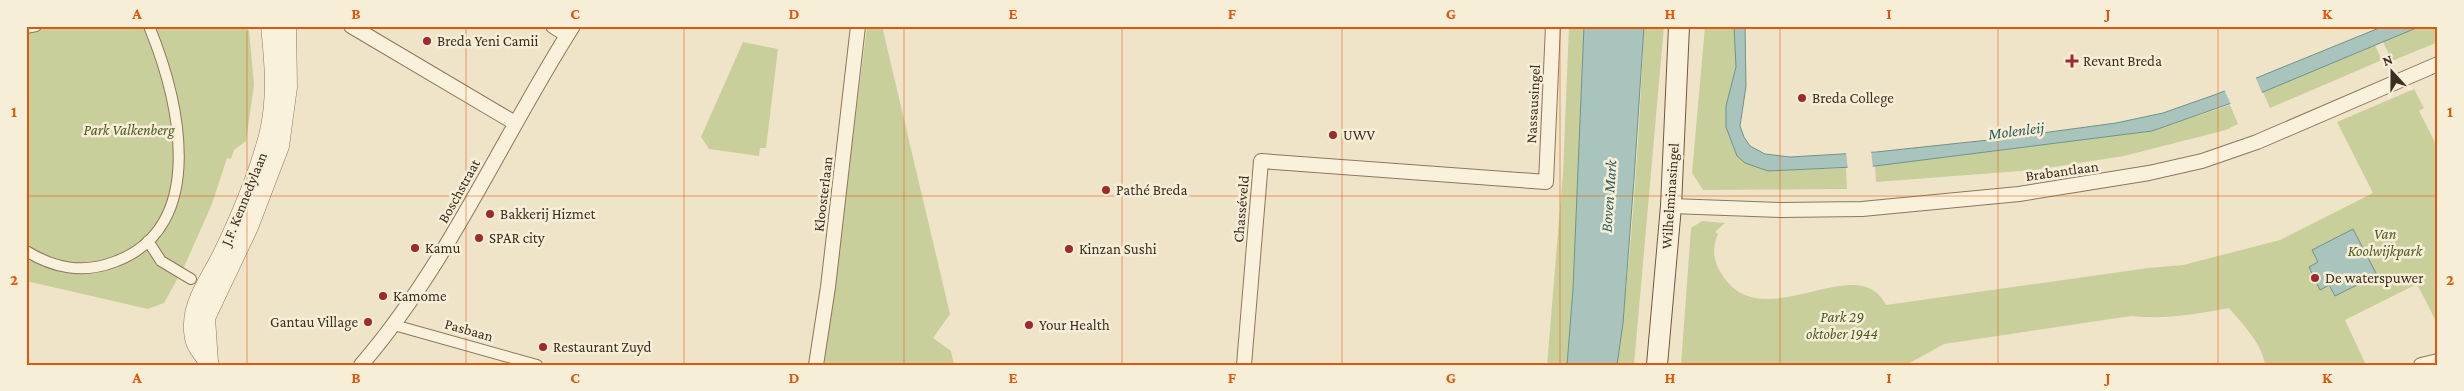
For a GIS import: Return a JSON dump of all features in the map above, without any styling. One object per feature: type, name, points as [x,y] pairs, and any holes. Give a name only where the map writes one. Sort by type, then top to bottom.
[{"type":"main road","name":"Wilhelminasingel","points":[[1657,365],[1671,206],[1679,26]]},
{"type":"street","points":[[26,28],[36,26]]},
{"type":"street","points":[[26,251],[58,266],[82,269],[95,268],[123,259],[148,242],[162,223],[172,198],[179,170],[177,117],[172,95],[148,26]]},
{"type":"street","name":"J.F. Kennedylaan","points":[[210,364],[198,351],[192,323],[196,306],[232,230],[257,171],[268,134],[275,83],[270,26]]},
{"type":"street","name":"J.F. Kennedylaan","points":[[210,364],[206,318],[249,227],[280,146],[288,87],[287,26]]},
{"type":"street","points":[[351,26],[515,123]]},
{"type":"street","points":[[553,26],[570,30]]},
{"type":"street","name":"Kloosterlaan","points":[[816,365],[828,287],[858,26]]},
{"type":"street","name":"Nassausingel","points":[[1546,182],[1553,26]]},
{"type":"street","name":"Boschstraat","points":[[361,365],[394,325],[454,234],[515,123],[570,30]]},
{"type":"street","name":"Brabantlaan","points":[[1671,206],[1781,210],[1862,209],[2028,192],[2149,174],[2202,160],[2257,142],[2438,64]]},
{"type":"street","name":"Chasséveld","points":[[1244,365],[1262,161],[1546,182]]},
{"type":"street","points":[[148,242],[161,261],[192,279]]},
{"type":"street","name":"Pasbaan","points":[[394,325],[537,365]]},
{"type":"street","points":[[2421,365],[2438,361]]},
{"type":"green space","name":"Park Valkenberg","points":[[26,26],[246,26],[246,31],[249,30],[254,85],[246,141],[234,150],[231,159],[227,158],[212,204],[184,267],[164,303],[148,309],[26,281]]},
{"type":"green space","points":[[867,26],[882,26],[950,314],[933,338],[951,351],[954,365],[824,365]]},
{"type":"green space","points":[[1569,26],[1584,26],[1573,289],[1567,365],[1547,365],[1563,173]]},
{"type":"green space","points":[[1644,26],[1664,26],[1634,365],[1617,365],[1627,281],[1634,196]]},
{"type":"green space","points":[[1705,26],[1734,26],[1736,67],[1726,106],[1726,127],[1768,171],[1846,168],[1847,189],[1703,190],[1692,173]]},
{"type":"green space","points":[[2421,26],[2438,26],[2438,42],[2392,61],[2383,42]]},
{"type":"green space","points":[[743,42],[778,49],[766,148],[760,148],[759,156],[709,149],[701,137]]},
{"type":"green space","points":[[2375,45],[2382,60],[2270,108],[2263,92]]},
{"type":"green space","name":"Park 29 oktober 1944","points":[[2414,89],[2424,108],[2419,111],[2438,148],[2438,325],[2417,284],[2345,320],[2366,365],[2265,365],[2256,342],[2229,308],[2168,317],[2131,316],[1944,344],[1906,365],[1681,365],[1691,228],[1702,221],[1725,223],[1715,232],[1718,234],[1714,249],[1718,268],[1738,292],[1760,299],[1783,298],[1832,287],[1854,285],[1872,290],[1886,305],[2148,268],[2183,265],[2280,240],[2373,193],[2337,122]]},
{"type":"green space","points":[[2230,105],[2238,124],[2226,130],[2124,156],[2034,170],[1876,182],[1875,166],[2152,131]]},
{"type":"water","name":"Boven Mark","points":[[1584,26],[1644,26],[1623,323],[1617,365],[1567,365],[1573,289]]},
{"type":"water","points":[[1734,26],[1745,26],[1746,86],[1740,126],[1744,137],[1750,146],[1765,154],[1790,157],[1876,152],[1998,139],[2116,123],[2163,113],[2217,94],[2384,26],[2421,26],[2263,92],[2152,131],[1875,166],[1768,171],[1745,163],[1737,156],[1726,127],[1726,106],[1736,67]]},
{"type":"water","points":[[2353,229],[2377,275],[2335,296],[2329,285],[2320,290],[2309,267],[2318,262],[2312,250]]},
{"type":"pier","points":[[2255,76],[2263,95],[2232,107],[2224,89]]},
{"type":"pier","points":[[1871,150],[1873,169],[1848,171],[1846,152]]},
{"type":"place","name":"Breda Yeni Camii","points":[[427,41]]},
{"type":"place","name":"Revant Breda","points":[[2072,61]]},
{"type":"place","name":"Breda College","points":[[1802,98]]},
{"type":"place","name":"UWV","points":[[1333,135]]},
{"type":"place","name":"Pathé Breda","points":[[1106,190]]},
{"type":"place","name":"Bakkerij Hizmet","points":[[490,214]]},
{"type":"place","name":"SPAR city","points":[[479,238]]},
{"type":"place","name":"Kamu","points":[[415,248]]},
{"type":"place","name":"Kinzan Sushi","points":[[1069,249]]},
{"type":"place","name":"De waterspuwer","points":[[2315,278]]},
{"type":"place","name":"Kamome","points":[[383,296]]},
{"type":"place","name":"Gantau Village","points":[[368,322]]},
{"type":"place","name":"Your Health","points":[[1029,325]]},
{"type":"place","name":"Restaurant Zuyd","points":[[543,347]]},
{"type":"water label","name":"Molenleij","points":[[2016,130]]},
{"type":"park label","name":"Van Koolwijkpark","points":[[2385,242]]}]
